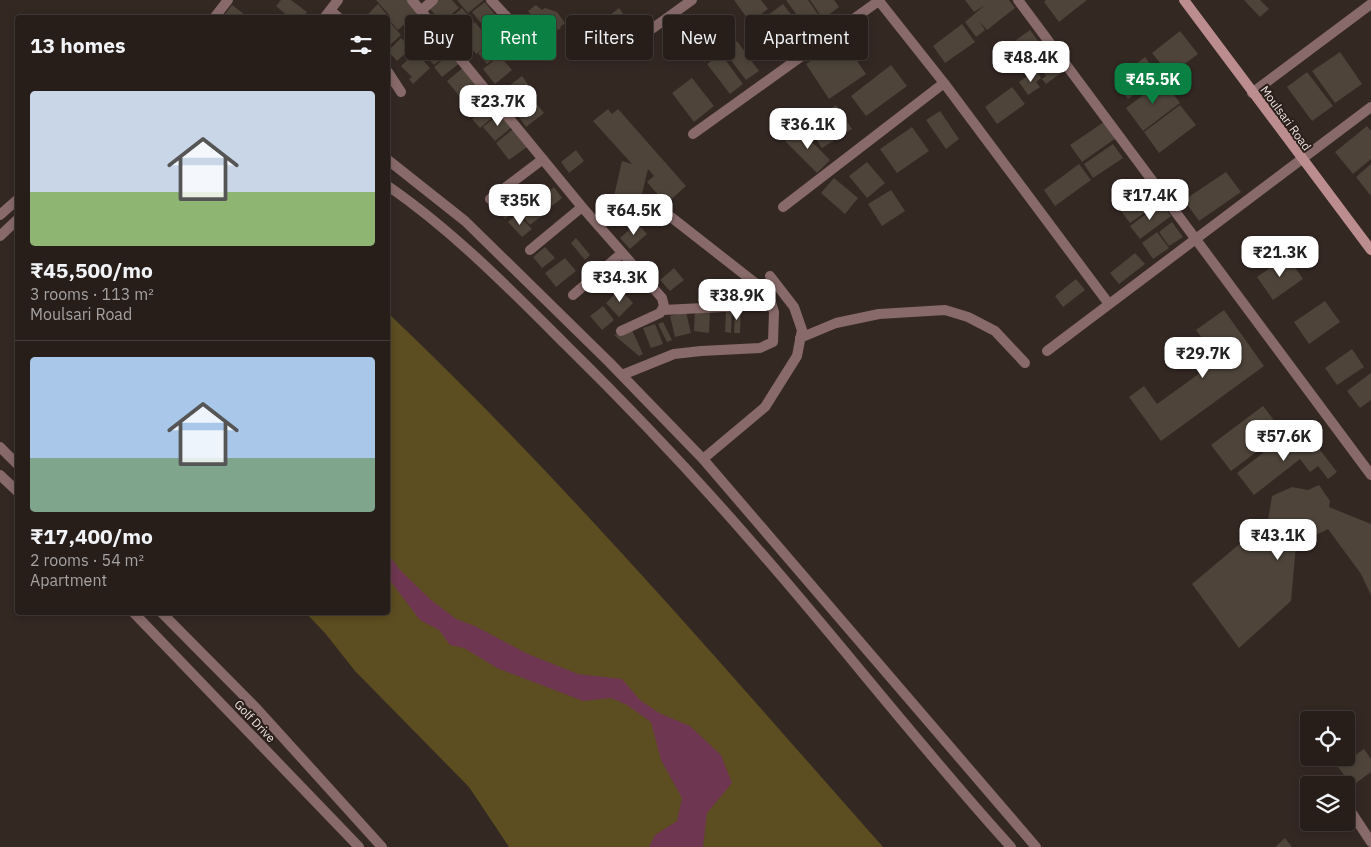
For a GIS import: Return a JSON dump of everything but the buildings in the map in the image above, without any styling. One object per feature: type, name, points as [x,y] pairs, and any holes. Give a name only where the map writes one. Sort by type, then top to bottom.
[{"type":"street","points":[[216,15],[228,0]]},
{"type":"street","points":[[327,14],[338,0]]},
{"type":"street","points":[[412,0],[582,207],[662,298],[663,310]]},
{"type":"street","points":[[422,10],[433,0]]},
{"type":"street","points":[[491,0],[505,15]]},
{"type":"street","points":[[653,28],[692,0]]},
{"type":"street","points":[[693,134],[879,0],[944,83],[1109,304]]},
{"type":"street","points":[[1018,0],[1371,475]]},
{"type":"street","name":"Moulsari Road","points":[[1184,0],[1301,159],[1371,250]]},
{"type":"street","points":[[1252,93],[1371,4]]},
{"type":"street","points":[[390,75],[401,92]]},
{"type":"street","points":[[783,207],[944,83]]},
{"type":"street","points":[[1047,351],[1194,238],[1371,107]]},
{"type":"street","points":[[490,199],[543,159]]},
{"type":"street","points":[[390,162],[465,221],[609,362],[703,459],[1036,847]]},
{"type":"street","points":[[390,187],[434,219],[519,298],[663,443],[745,534],[1011,847]]},
{"type":"street","points":[[0,215],[15,202]]},
{"type":"street","points":[[530,250],[582,207]]},
{"type":"street","points":[[622,375],[674,354],[701,350],[760,348],[773,342],[774,312],[768,293],[671,217]]},
{"type":"street","points":[[0,236],[15,223]]},
{"type":"street","points":[[573,294],[622,254]]},
{"type":"street","points":[[703,459],[765,407],[797,356],[802,330],[794,307],[770,276]]},
{"type":"street","points":[[621,331],[663,310],[744,306]]},
{"type":"street","points":[[800,338],[836,323],[870,316],[945,310],[968,317],[995,330],[1024,363]]},
{"type":"street","points":[[596,374],[609,362]]},
{"type":"street","points":[[0,447],[15,462]]},
{"type":"street","points":[[0,475],[15,489]]},
{"type":"street","name":"Golf Drive","points":[[137,615],[359,847]]},
{"type":"street","name":"Golf Drive","points":[[163,615],[258,710],[382,847]]},
{"type":"street","points":[[997,831],[1010,818]]},
{"type":"street","points":[[1355,818],[1371,842]]},
{"type":"shaded area","points":[[390,315],[453,376],[580,507],[883,847],[509,847],[469,787],[355,671],[325,633],[308,615],[390,615]]},
{"type":"shaded area","points":[[390,557],[400,570],[430,599],[456,619],[475,626],[528,654],[578,674],[622,679],[640,700],[659,713],[690,726],[721,755],[732,783],[707,813],[703,847],[649,847],[655,835],[677,821],[682,798],[661,760],[651,722],[627,705],[611,698],[583,701],[497,668],[464,648],[450,645],[439,630],[420,620],[390,581]]}]
